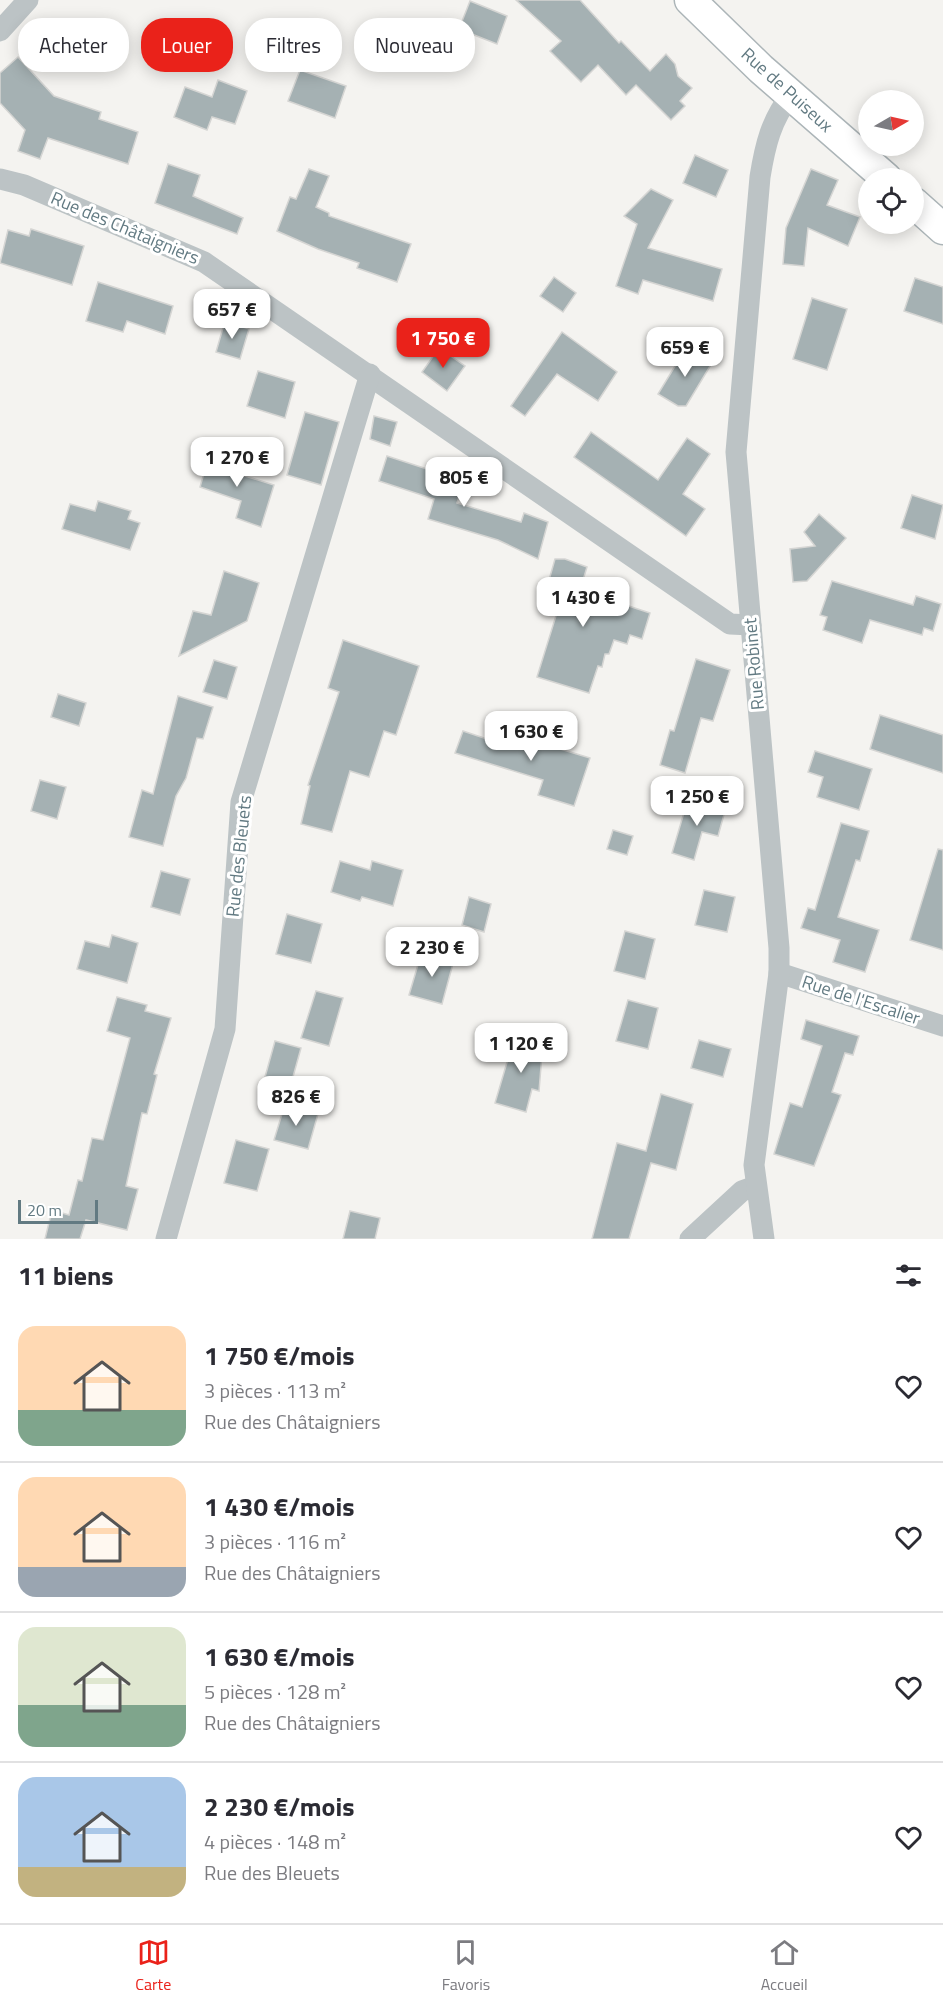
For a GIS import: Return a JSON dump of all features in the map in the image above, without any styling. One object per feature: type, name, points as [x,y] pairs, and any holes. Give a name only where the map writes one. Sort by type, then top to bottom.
[{"type":"street","points":[[0,31],[28,0]]},
{"type":"street","name":"Rue de Puiseux","points":[[690,0],[761,69],[875,168]]},
{"type":"street","name":"Rue Robinet","points":[[764,1239],[753,1165],[779,974],[736,452],[760,177],[765,146],[777,112],[792,94]]},
{"type":"street","name":"Rue des Châtaigniers","points":[[0,179],[24,185],[204,262],[370,374],[730,624],[751,625]]},
{"type":"street","points":[[924,212],[943,229]]},
{"type":"street","name":"Rue des Bleuets","points":[[166,1239],[225,1029],[242,802],[370,374]]},
{"type":"street","name":"Rue de l'Escalier","points":[[779,974],[943,1026]]},
{"type":"street","points":[[690,1239],[742,1191],[756,1186]]},
{"type":"building","points":[[516,0],[580,0],[619,43],[621,41],[650,71],[666,54],[675,64],[678,76],[692,88],[680,101],[685,106],[671,120],[636,85],[626,95],[598,65],[581,82],[550,51],[561,41]]},
{"type":"building","points":[[470,1],[507,16],[497,44],[475,35],[475,18],[463,18]]},
{"type":"building","points":[[18,57],[18,72],[32,72],[54,96],[101,112],[99,119],[138,132],[128,164],[48,138],[40,159],[18,151],[25,130],[0,103],[0,73]]},
{"type":"building","points":[[299,72],[306,72],[346,86],[335,118],[288,101]]},
{"type":"building","points":[[218,80],[247,91],[235,124],[212,117],[207,130],[174,117],[185,87],[212,97]]},
{"type":"building","points":[[695,155],[728,170],[716,197],[683,183]]},
{"type":"building","points":[[168,164],[200,175],[193,196],[243,218],[237,234],[155,203]]},
{"type":"building","points":[[309,169],[329,176],[316,207],[329,213],[329,216],[411,244],[397,282],[357,268],[359,263],[318,249],[277,231],[290,197],[296,199]]},
{"type":"building","points":[[811,169],[838,180],[827,205],[858,216],[848,246],[808,228],[804,266],[783,264],[786,228]]},
{"type":"building","points":[[651,189],[673,200],[648,248],[722,269],[713,301],[643,280],[638,294],[616,286],[637,224],[624,216]]},
{"type":"building","points":[[31,229],[84,246],[72,285],[0,263],[8,230],[29,236]]},
{"type":"building","points":[[554,277],[576,293],[563,312],[540,296]]},
{"type":"building","points":[[915,278],[943,287],[943,324],[904,311]]},
{"type":"building","points":[[98,282],[173,306],[165,334],[127,321],[123,332],[86,321]]},
{"type":"building","points":[[812,298],[847,309],[827,370],[793,359]]},
{"type":"building","points":[[225,321],[249,329],[240,359],[216,352]]},
{"type":"building","points":[[562,332],[617,372],[598,401],[557,374],[525,416],[511,406]]},
{"type":"building","points":[[439,348],[465,366],[447,391],[422,372]]},
{"type":"building","points":[[686,348],[712,363],[686,406],[678,406],[658,394]]},
{"type":"building","points":[[258,371],[295,382],[285,418],[247,406]]},
{"type":"building","points":[[305,412],[339,422],[321,485],[287,475]]},
{"type":"building","points":[[374,416],[397,422],[390,446],[370,439]]},
{"type":"building","points":[[591,432],[658,480],[687,438],[710,454],[683,494],[705,509],[686,536],[574,457]]},
{"type":"building","points":[[211,449],[233,456],[229,471],[274,485],[261,527],[236,518],[241,501],[200,487]]},
{"type":"building","points":[[387,456],[464,481],[457,503],[521,522],[524,513],[548,522],[538,559],[498,540],[428,519],[434,499],[379,481]]},
{"type":"building","points":[[912,495],[943,505],[935,539],[901,528]]},
{"type":"building","points":[[98,501],[131,511],[128,519],[140,523],[130,550],[62,529],[70,504],[95,511]]},
{"type":"building","points":[[819,514],[846,538],[807,581],[793,582],[790,549],[815,546],[804,532]]},
{"type":"building","points":[[555,559],[565,559],[587,567],[580,590],[650,613],[642,639],[630,635],[627,644],[614,640],[609,654],[605,654],[602,667],[598,666],[589,693],[537,677],[559,606],[543,601]]},
{"type":"building","points":[[224,571],[259,583],[247,621],[179,656],[193,611],[211,615]]},
{"type":"building","points":[[832,581],[913,605],[916,596],[941,604],[933,631],[924,628],[922,635],[870,620],[862,643],[823,630],[827,617],[820,615]]},
{"type":"building","points":[[343,640],[419,666],[396,735],[384,731],[369,777],[350,771],[332,832],[301,824],[310,786],[308,785],[339,692],[328,688]]},
{"type":"building","points":[[696,659],[730,670],[713,721],[701,718],[685,773],[660,765],[670,730],[674,731]]},
{"type":"building","points":[[214,660],[237,667],[227,699],[203,692]]},
{"type":"building","points":[[58,694],[86,703],[79,726],[51,717]]},
{"type":"building","points":[[178,696],[213,707],[203,739],[197,738],[186,778],[176,796],[163,846],[129,837],[142,790],[153,794]]},
{"type":"building","points":[[880,715],[943,735],[943,773],[870,749]]},
{"type":"building","points":[[463,731],[493,741],[496,731],[501,731],[590,758],[574,806],[538,795],[543,780],[455,753]]},
{"type":"building","points":[[815,751],[872,769],[859,810],[817,797],[823,777],[808,772]]},
{"type":"building","points":[[40,780],[66,787],[57,819],[31,811]]},
{"type":"building","points":[[688,799],[725,811],[718,836],[702,832],[694,860],[672,853]]},
{"type":"building","points":[[841,823],[869,831],[860,861],[856,860],[838,917],[879,930],[865,972],[833,962],[840,940],[801,928],[808,908],[815,910]]},
{"type":"building","points":[[613,830],[633,836],[627,855],[607,849]]},
{"type":"building","points":[[938,849],[943,850],[943,950],[910,940]]},
{"type":"building","points":[[340,861],[370,870],[372,861],[403,870],[393,906],[362,897],[360,901],[331,892]]},
{"type":"building","points":[[161,871],[190,879],[180,915],[151,907]]},
{"type":"building","points":[[704,890],[735,897],[727,932],[695,925]]},
{"type":"building","points":[[469,897],[491,904],[484,932],[462,925]]},
{"type":"building","points":[[287,914],[322,924],[311,963],[276,954]]},
{"type":"building","points":[[625,931],[655,939],[645,979],[614,971]]},
{"type":"building","points":[[112,935],[138,943],[127,983],[77,969],[85,941],[109,947]]},
{"type":"building","points":[[422,951],[454,960],[442,1004],[409,995]]},
{"type":"building","points":[[316,991],[343,998],[329,1046],[301,1038]]},
{"type":"building","points":[[117,997],[147,1005],[145,1011],[171,1018],[154,1074],[157,1075],[147,1114],[142,1113],[126,1186],[138,1189],[127,1230],[86,1220],[80,1239],[45,1239],[52,1210],[69,1215],[78,1180],[82,1181],[92,1138],[103,1140],[130,1038],[107,1031]]},
{"type":"building","points":[[628,1000],[658,1008],[648,1049],[616,1041]]},
{"type":"building","points":[[806,1020],[859,1036],[853,1055],[845,1053],[832,1092],[841,1095],[814,1166],[774,1154],[790,1103],[802,1107],[822,1046],[801,1039]]},
{"type":"building","points":[[515,1035],[543,1042],[539,1091],[532,1089],[526,1112],[495,1103]]},
{"type":"building","points":[[699,1040],[731,1049],[723,1077],[691,1068]]},
{"type":"building","points":[[275,1041],[301,1048],[291,1084],[265,1077]]},
{"type":"building","points":[[661,1094],[693,1104],[676,1170],[651,1163],[629,1239],[592,1239],[617,1143],[646,1151]]},
{"type":"building","points":[[285,1104],[318,1114],[308,1149],[274,1140]]},
{"type":"building","points":[[236,1140],[269,1149],[257,1191],[224,1183]]},
{"type":"building","points":[[350,1211],[380,1218],[375,1239],[343,1239]]}]
